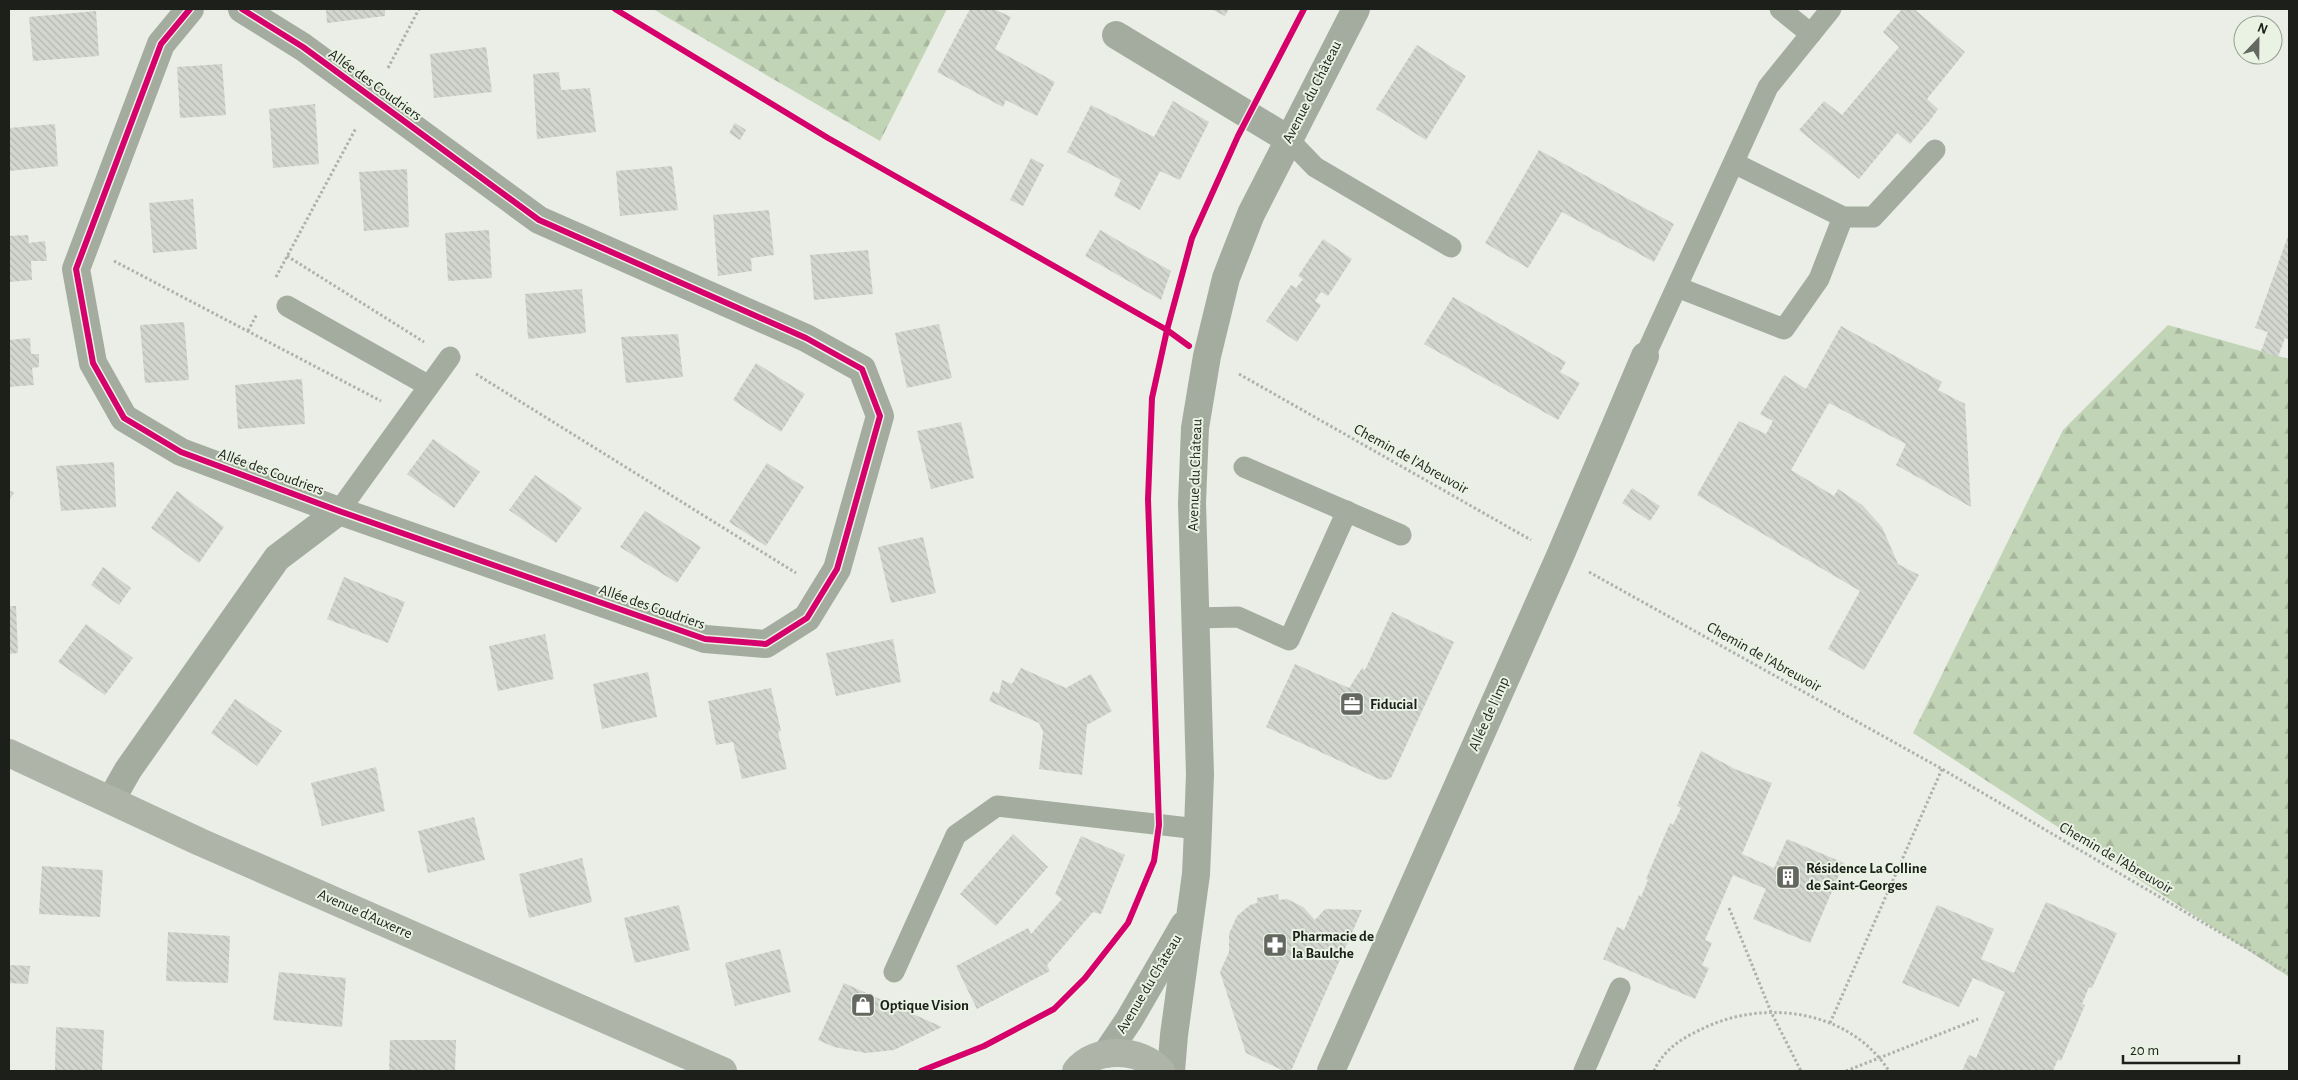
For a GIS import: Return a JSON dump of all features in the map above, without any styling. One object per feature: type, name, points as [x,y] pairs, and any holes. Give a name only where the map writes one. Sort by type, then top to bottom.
[{"type":"main road","name":"Avenue d'Auxerre","points":[[9,753],[218,850],[723,1071]]},
{"type":"main road","points":[[1075,1070],[1092,1059],[1106,1054],[1125,1053],[1142,1058],[1161,1071]]},
{"type":"street","name":"Allée des Coudriers","points":[[190,9],[161,44],[76,269],[93,363],[124,418],[181,452],[339,512],[705,639],[766,644],[807,618],[837,569],[880,416],[862,369],[806,338],[539,220],[303,47],[242,9]]},
{"type":"street","name":"Avenue du Château","points":[[1171,1071],[1174,1035],[1191,913],[1198,829],[1200,774],[1192,503],[1195,428],[1207,356],[1226,278],[1251,214],[1356,9]]},
{"type":"street","points":[[1116,35],[1288,139]]},
{"type":"street","name":"Allée de l'Imp","points":[[1331,1071],[1560,556],[1645,356]]},
{"type":"street","name":"Allée des Coudriers","points":[[111,800],[128,770],[277,558],[339,512]]},
{"type":"street","name":"Avenue du Château","points":[[1106,1054],[1129,1020],[1191,913]]},
{"type":"lane","points":[[1780,9],[1811,34]]},
{"type":"lane","points":[[1645,356],[1768,87],[1831,9]]},
{"type":"lane","points":[[1288,139],[1315,167],[1451,247]]},
{"type":"lane","points":[[1734,163],[1843,217],[1873,217],[1935,150]]},
{"type":"lane","points":[[1677,287],[1784,329],[1819,279],[1843,217]]},
{"type":"lane","points":[[287,306],[429,386]]},
{"type":"lane","points":[[339,512],[450,357]]},
{"type":"lane","points":[[1244,467],[1400,535]]},
{"type":"lane","points":[[1195,618],[1238,617],[1289,640],[1347,512]]},
{"type":"lane","points":[[894,972],[956,835],[997,806],[1198,829]]},
{"type":"lane","points":[[1584,1071],[1620,988]]},
{"type":"path","points":[[274,281],[419,9]]},
{"type":"path","points":[[85,246],[408,415]]},
{"type":"path","points":[[286,256],[824,590]]},
{"type":"path","points":[[248,331],[261,306]]},
{"type":"path","points":[[1830,1023],[1942,768]]},
{"type":"path","points":[[1730,908],[1771,1012],[1801,1071]]},
{"type":"path","points":[[1654,1071],[1678,1040],[1716,1022],[1743,1013],[1771,1012],[1800,1014],[1830,1023],[1861,1039],[1881,1058],[1890,1071]]},
{"type":"path","points":[[1846,1071],[1978,1018]]},
{"type":"green space","points":[[653,9],[947,9],[880,141]]},
{"type":"green space","points":[[2168,325],[2289,359],[2289,977],[1913,733],[2063,430]]},
{"type":"building","points":[[326,9],[385,9],[385,16],[327,23]]},
{"type":"building","points":[[970,9],[994,9],[1011,17],[995,49],[1055,82],[1037,116],[1006,100],[1003,107],[937,72]]},
{"type":"building","points":[[1211,9],[1229,9],[1225,16]]},
{"type":"building","points":[[1902,9],[1914,9],[1965,52],[1927,99],[1938,109],[1931,119],[1910,144],[1897,133],[1859,179],[1799,130],[1824,101],[1842,115],[1899,47],[1883,32]]},
{"type":"building","points":[[96,11],[99,56],[33,61],[29,17]]},
{"type":"building","points":[[1417,45],[1466,76],[1426,140],[1376,109]]},
{"type":"building","points":[[486,47],[492,92],[434,98],[430,54]]},
{"type":"building","points":[[222,64],[226,115],[180,118],[177,67]]},
{"type":"building","points":[[559,72],[561,90],[590,88],[596,132],[537,139],[533,74]]},
{"type":"building","points":[[1173,101],[1209,122],[1180,180],[1160,171],[1140,210],[1114,196],[1121,180],[1067,152],[1091,105],[1154,137]]},
{"type":"building","points":[[315,104],[319,164],[273,168],[269,109]]},
{"type":"building","points":[[735,123],[746,130],[740,140],[729,133]]},
{"type":"building","points":[[55,124],[58,166],[9,171],[9,128]]},
{"type":"building","points":[[1539,150],[1674,224],[1654,262],[1562,212],[1528,268],[1485,243]]},
{"type":"building","points":[[1031,158],[1044,165],[1023,206],[1010,200]]},
{"type":"building","points":[[672,166],[678,210],[620,216],[616,171]]},
{"type":"building","points":[[407,169],[409,227],[364,231],[359,172]]},
{"type":"building","points":[[193,199],[197,249],[153,253],[149,203]]},
{"type":"building","points":[[769,210],[774,255],[751,258],[752,271],[718,276],[713,215]]},
{"type":"building","points":[[489,230],[492,278],[448,281],[445,233]]},
{"type":"building","points":[[1100,230],[1171,271],[1161,300],[1085,256]]},
{"type":"building","points":[[2289,233],[2289,340],[2285,338],[2278,357],[2261,351],[2268,332],[2255,328]]},
{"type":"building","points":[[28,235],[29,243],[45,241],[47,261],[31,261],[32,280],[9,282],[9,236]]},
{"type":"building","points":[[1323,239],[1352,259],[1328,296],[1321,292],[1315,301],[1321,305],[1297,342],[1266,321],[1291,285],[1296,288],[1303,279],[1298,276]]},
{"type":"building","points":[[868,250],[873,294],[814,300],[810,255]]},
{"type":"building","points":[[582,289],[586,333],[528,339],[525,294]]},
{"type":"building","points":[[1453,297],[1566,362],[1560,372],[1580,383],[1558,420],[1424,344]]},
{"type":"building","points":[[184,322],[189,380],[145,383],[140,325]]},
{"type":"building","points":[[939,324],[952,378],[907,388],[895,333]]},
{"type":"building","points":[[1841,326],[1942,382],[1938,390],[1965,404],[1971,507],[1896,465],[1906,444],[1829,403],[1791,470],[1834,496],[1838,489],[1862,505],[1882,527],[1898,564],[1919,575],[1864,670],[1828,649],[1860,591],[1697,495],[1739,421],[1766,434],[1773,421],[1760,414],[1784,375],[1806,389]]},
{"type":"building","points":[[678,334],[683,377],[626,383],[621,337]]},
{"type":"building","points":[[30,338],[31,354],[39,354],[39,367],[32,368],[34,385],[9,387],[9,340]]},
{"type":"building","points":[[756,363],[805,394],[781,432],[733,400]]},
{"type":"building","points":[[302,379],[305,424],[238,429],[235,385]]},
{"type":"building","points":[[961,422],[974,478],[931,489],[917,431]]},
{"type":"building","points":[[433,439],[480,472],[454,508],[407,474]]},
{"type":"building","points":[[114,462],[116,507],[61,511],[56,466]]},
{"type":"building","points":[[767,463],[804,487],[766,546],[729,522]]},
{"type":"building","points":[[535,475],[582,508],[556,543],[509,510]]},
{"type":"building","points":[[1632,488],[1660,506],[1650,521],[1622,503]]},
{"type":"building","points":[[9,490],[14,493],[9,500]]},
{"type":"building","points":[[177,491],[224,527],[199,563],[151,528]]},
{"type":"building","points":[[645,511],[701,547],[677,583],[620,547]]},
{"type":"building","points":[[923,537],[936,593],[891,603],[878,547]]},
{"type":"building","points":[[103,567],[131,588],[119,605],[91,585]]},
{"type":"building","points":[[344,577],[405,602],[388,643],[327,619]]},
{"type":"building","points":[[9,606],[16,606],[18,653],[9,654]]},
{"type":"building","name":"Fiducial","points":[[1392,612],[1454,642],[1391,778],[1379,779],[1266,727],[1295,664],[1349,688],[1362,668],[1365,670]]},
{"type":"building","points":[[86,624],[133,658],[105,695],[58,662]]},
{"type":"building","points":[[545,634],[554,679],[498,691],[489,646]]},
{"type":"building","points":[[893,639],[901,682],[836,696],[826,653]]},
{"type":"building","points":[[1021,668],[1066,688],[1091,674],[1112,711],[1087,725],[1082,775],[1039,769],[1043,732],[1039,723],[989,701],[993,691],[999,694],[1002,680],[1012,684]]},
{"type":"building","points":[[648,672],[657,717],[602,729],[593,684]]},
{"type":"building","points":[[771,688],[781,731],[778,732],[787,769],[742,779],[733,742],[716,745],[708,701]]},
{"type":"building","points":[[235,699],[282,731],[257,766],[211,733]]},
{"type":"building","name":"Résidence La Colline de Saint-Georges","points":[[1701,751],[1735,769],[1772,783],[1742,854],[1774,868],[1787,839],[1844,863],[1810,943],[1753,919],[1766,889],[1733,875],[1705,940],[1712,943],[1702,965],[1709,968],[1695,999],[1603,959],[1617,927],[1624,930],[1639,895],[1641,897],[1648,880],[1646,879],[1670,823],[1673,825],[1681,808],[1677,806]]},
{"type":"building","points":[[376,767],[385,811],[322,826],[311,783]]},
{"type":"building","points":[[474,817],[485,860],[428,873],[418,831]]},
{"type":"building","points":[[1013,834],[1048,867],[996,926],[960,894]]},
{"type":"building","points":[[1081,836],[1125,855],[1101,914],[1093,912],[1047,965],[1050,971],[977,1009],[956,966],[1028,928],[1031,934],[1062,899],[1055,894]]},
{"type":"building","points":[[582,858],[592,902],[529,918],[519,874]]},
{"type":"building","points":[[42,866],[103,870],[100,917],[39,914]]},
{"type":"building","points":[[1278,894],[1279,900],[1287,899],[1303,907],[1315,920],[1325,909],[1362,910],[1291,1071],[1284,1071],[1246,1053],[1220,972],[1229,952],[1229,934],[1237,916],[1250,905],[1257,903],[1257,898]]},
{"type":"building","points":[[2046,902],[2117,933],[2092,988],[2089,987],[2082,1004],[2085,1005],[2061,1061],[2058,1059],[2053,1071],[1962,1071],[1969,1055],[1976,1058],[2005,992],[1973,978],[1959,1007],[1902,983],[1937,905],[1994,929],[1981,959],[2014,973]]},
{"type":"building","points":[[679,905],[690,950],[635,963],[624,918]]},
{"type":"building","points":[[168,932],[230,936],[228,983],[166,981]]},
{"type":"building","points":[[780,949],[791,992],[735,1006],[725,963]]},
{"type":"building","points":[[9,965],[30,966],[28,984],[9,983]]},
{"type":"building","points":[[279,972],[346,978],[342,1027],[273,1020]]},
{"type":"building","name":"Optique Vision","points":[[844,983],[942,1027],[894,1050],[866,1053],[834,1047],[818,1040]]},
{"type":"building","points":[[56,1027],[104,1030],[102,1071],[55,1071]]},
{"type":"building","points":[[390,1040],[456,1040],[455,1071],[389,1071]]},
{"type":"cycle path","points":[[190,9],[161,44],[76,269],[93,363],[124,418],[181,452],[339,511],[705,639],[766,644],[807,618],[837,569],[880,416],[862,369],[806,338],[539,220],[303,47],[242,9]]},
{"type":"cycle path","points":[[615,9],[828,138],[1167,330],[1189,346]]},
{"type":"cycle path","points":[[921,1071],[984,1046],[1054,1009],[1085,978],[1128,923],[1154,861],[1159,825],[1148,499],[1152,398],[1167,330],[1192,238],[1238,136],[1304,9]]},
{"type":"place","name":"Fiducial","points":[[1352,704]]},
{"type":"place","name":"Résidence La Colline de Saint-Georges","points":[[1788,877]]},
{"type":"place","name":"Pharmacie de la Baulche","points":[[1275,945]]},
{"type":"place","name":"Optique Vision","points":[[863,1005]]}]
